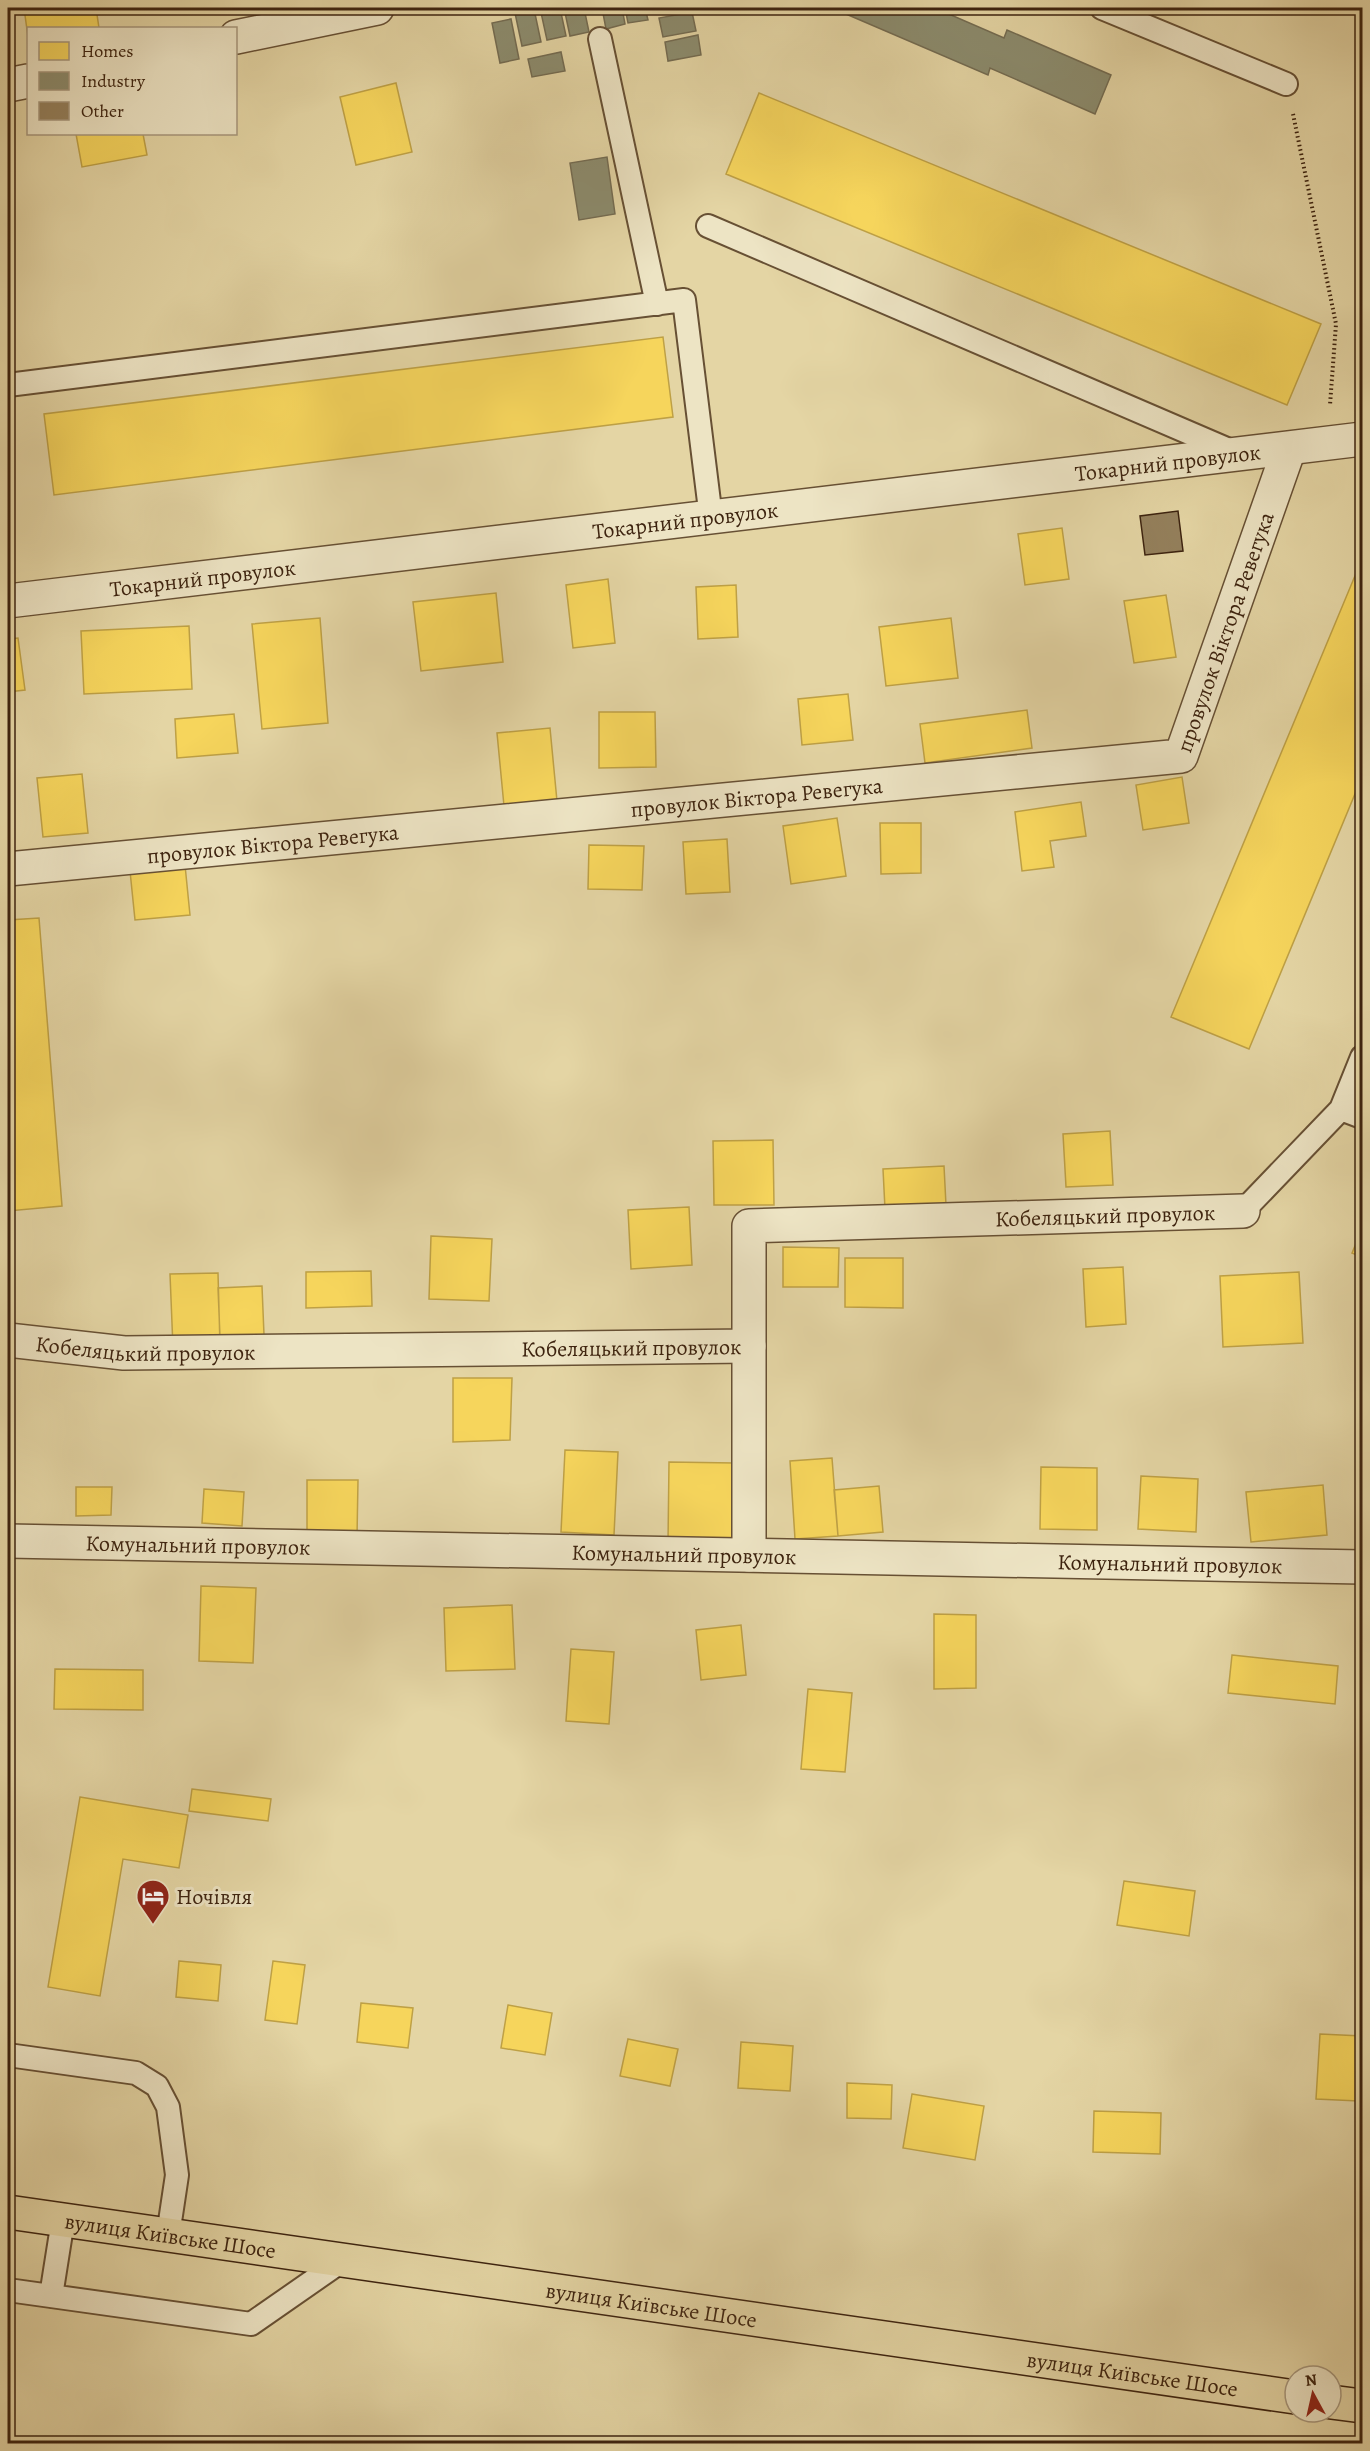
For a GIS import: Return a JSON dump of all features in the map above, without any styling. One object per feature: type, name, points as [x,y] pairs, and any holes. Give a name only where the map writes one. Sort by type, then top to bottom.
[{"type":"highway","name":"вулиця Київське Шосе","points":[[8,2212],[1283,2395]]},
{"type":"highway","points":[[1343,2404],[1362,2406]]},
{"type":"street","points":[[237,37],[377,8]]},
{"type":"street","points":[[8,85],[27,81]]},
{"type":"street","name":"Токарний провулок","points":[[8,601],[1362,440]]},
{"type":"street","name":"провулок Віктора Ревегука","points":[[8,869],[1181,756],[1289,449]]},
{"type":"street","name":"Кобеляцький провулок","points":[[8,1340],[124,1353],[749,1346],[749,1226],[1243,1210]]},
{"type":"street","points":[[749,1346],[749,1555]]},
{"type":"street","name":"Комунальний провулок","points":[[8,1541],[1362,1567]]},
{"type":"lane","points":[[1102,8],[1286,84]]},
{"type":"lane","points":[[600,39],[657,304]]},
{"type":"lane","points":[[708,226],[1240,455]]},
{"type":"lane","points":[[8,385],[684,300],[711,518]]},
{"type":"lane","points":[[1243,1210],[1341,1109],[1362,1057]]},
{"type":"lane","points":[[1341,1109],[1362,1117]]},
{"type":"lane","points":[[8,2055],[136,2073],[157,2086],[168,2107],[177,2175],[168,2235]]},
{"type":"lane","points":[[51,2296],[63,2220]]},
{"type":"lane","points":[[8,2290],[250,2324],[343,2260]]},
{"type":"path","points":[[1286,84],[1336,324],[1326,444]]},
{"type":"building: Homes","points":[[24,8],[96,8],[99,27],[27,27],[27,30]]},
{"type":"building: Homes","points":[[396,83],[412,152],[356,165],[340,97]]},
{"type":"building: Homes","points":[[759,93],[1321,324],[1287,405],[726,174]]},
{"type":"building: Homes","points":[[76,135],[143,135],[147,155],[82,167]]},
{"type":"building: Homes","points":[[663,337],[673,417],[54,495],[44,414]]},
{"type":"building: Homes","points":[[1062,528],[1069,579],[1025,585],[1018,534]]},
{"type":"building: Homes","points":[[1362,559],[1362,777],[1249,1049],[1171,1017]]},
{"type":"building: Homes","points":[[608,579],[615,643],[573,648],[566,585]]},
{"type":"building: Homes","points":[[736,585],[738,637],[698,639],[696,587]]},
{"type":"building: Homes","points":[[496,593],[503,662],[421,671],[413,602]]},
{"type":"building: Homes","points":[[1166,595],[1176,657],[1134,663],[1124,601]]},
{"type":"building: Homes","points":[[320,618],[328,723],[262,729],[252,624]]},
{"type":"building: Homes","points":[[951,618],[958,678],[886,686],[879,627]]},
{"type":"building: Homes","points":[[189,626],[192,689],[84,694],[81,631]]},
{"type":"building: Homes","points":[[18,638],[25,690],[8,692],[8,639]]},
{"type":"building: Homes","points":[[848,694],[853,740],[802,745],[798,699]]},
{"type":"building: Homes","points":[[1027,710],[1032,748],[925,763],[920,724]]},
{"type":"building: Homes","points":[[599,712],[655,712],[656,767],[599,768]]},
{"type":"building: Homes","points":[[234,714],[238,753],[177,758],[175,719]]},
{"type":"building: Homes","points":[[550,728],[557,801],[504,806],[497,733]]},
{"type":"building: Homes","points":[[82,774],[88,833],[43,837],[37,778]]},
{"type":"building: Homes","points":[[1182,777],[1189,823],[1143,830],[1136,785]]},
{"type":"building: Homes","points":[[1081,802],[1086,836],[1050,841],[1054,867],[1022,871],[1015,812]]},
{"type":"building: Homes","points":[[837,818],[846,876],[791,884],[783,826]]},
{"type":"building: Homes","points":[[880,823],[921,823],[921,873],[881,874]]},
{"type":"building: Homes","points":[[727,839],[730,892],[686,894],[683,842]]},
{"type":"building: Homes","points":[[589,845],[644,846],[642,890],[588,889]]},
{"type":"building: Homes","points":[[185,865],[190,915],[135,920],[130,871]]},
{"type":"building: Homes","points":[[39,918],[62,1206],[8,1211],[8,920]]},
{"type":"building: Homes","points":[[1110,1131],[1113,1185],[1066,1187],[1063,1134]]},
{"type":"building: Homes","points":[[773,1140],[774,1205],[714,1205],[713,1141]]},
{"type":"building: Homes","points":[[944,1166],[946,1205],[885,1209],[883,1169]]},
{"type":"building: Homes","points":[[689,1207],[692,1265],[631,1269],[628,1210]]},
{"type":"building: Homes","points":[[1362,1229],[1362,1257],[1352,1253]]},
{"type":"building: Homes","points":[[431,1236],[492,1239],[489,1301],[429,1299]]},
{"type":"building: Homes","points":[[783,1247],[839,1248],[838,1287],[783,1287]]},
{"type":"building: Homes","points":[[845,1258],[903,1258],[903,1308],[845,1307]]},
{"type":"building: Homes","points":[[1123,1267],[1126,1324],[1086,1327],[1083,1269]]},
{"type":"building: Homes","points":[[371,1271],[372,1306],[306,1308],[306,1272]]},
{"type":"building: Homes","points":[[1299,1272],[1303,1343],[1223,1347],[1220,1276]]},
{"type":"building: Homes","points":[[218,1273],[220,1346],[173,1348],[170,1274]]},
{"type":"building: Homes","points":[[262,1286],[264,1335],[220,1337],[218,1288]]},
{"type":"building: Homes","points":[[453,1378],[512,1378],[510,1440],[453,1442]]},
{"type":"building: Homes","points":[[565,1450],[618,1452],[614,1535],[561,1532]]},
{"type":"building: Homes","points":[[832,1458],[838,1536],[795,1539],[790,1461]]},
{"type":"building: Homes","points":[[669,1462],[734,1463],[732,1545],[668,1543]]},
{"type":"building: Homes","points":[[1041,1467],[1097,1468],[1097,1530],[1040,1529]]},
{"type":"building: Homes","points":[[1141,1476],[1198,1479],[1196,1532],[1138,1529]]},
{"type":"building: Homes","points":[[8,1480],[15,1481],[13,1523],[8,1523]]},
{"type":"building: Homes","points":[[307,1480],[358,1480],[357,1537],[307,1537]]},
{"type":"building: Homes","points":[[1323,1485],[1327,1535],[1251,1542],[1246,1492]]},
{"type":"building: Homes","points":[[879,1486],[883,1532],[838,1536],[834,1490]]},
{"type":"building: Homes","points":[[76,1487],[112,1487],[111,1515],[76,1516]]},
{"type":"building: Homes","points":[[204,1489],[244,1492],[242,1526],[202,1523]]},
{"type":"building: Homes","points":[[201,1586],[256,1588],[253,1663],[199,1661]]},
{"type":"building: Homes","points":[[512,1605],[515,1669],[446,1671],[444,1608]]},
{"type":"building: Homes","points":[[934,1614],[976,1615],[976,1688],[934,1689]]},
{"type":"building: Homes","points":[[741,1625],[746,1675],[701,1680],[696,1630]]},
{"type":"building: Homes","points":[[571,1649],[614,1652],[609,1724],[566,1721]]},
{"type":"building: Homes","points":[[1232,1655],[1338,1666],[1335,1704],[1228,1693]]},
{"type":"building: Homes","points":[[55,1669],[143,1670],[143,1710],[54,1709]]},
{"type":"building: Homes","points":[[808,1689],[852,1693],[845,1772],[801,1769]]},
{"type":"building: Homes","points":[[192,1789],[271,1799],[268,1821],[189,1811]]},
{"type":"building: Homes","points":[[80,1797],[188,1815],[179,1868],[123,1859],[100,1996],[48,1987]]},
{"type":"building: Homes","points":[[1124,1881],[1195,1891],[1189,1936],[1117,1925]]},
{"type":"building: Homes","points":[[179,1961],[221,1965],[218,2001],[176,1997]]},
{"type":"building: Homes","points":[[273,1961],[305,1965],[297,2024],[265,2020]]},
{"type":"building: Homes","points":[[361,2003],[413,2008],[408,2048],[357,2042]]},
{"type":"building: Homes","points":[[508,2005],[552,2013],[545,2055],[501,2048]]},
{"type":"building: Homes","points":[[1320,2034],[1362,2036],[1358,2101],[1316,2099]]},
{"type":"building: Homes","points":[[628,2039],[678,2049],[670,2086],[620,2076]]},
{"type":"building: Homes","points":[[741,2042],[793,2046],[790,2091],[738,2088]]},
{"type":"building: Homes","points":[[847,2083],[892,2085],[891,2119],[847,2118]]},
{"type":"building: Homes","points":[[912,2094],[984,2106],[975,2160],[903,2148]]},
{"type":"building: Homes","points":[[1094,2111],[1161,2113],[1160,2154],[1093,2152]]},
{"type":"building: Industry","points":[[540,8],[560,8],[566,36],[547,40]]},
{"type":"building: Industry","points":[[564,8],[584,8],[589,32],[570,36]]},
{"type":"building: Industry","points":[[602,8],[622,8],[625,24],[606,29]]},
{"type":"building: Industry","points":[[625,8],[645,8],[648,20],[628,23]]},
{"type":"building: Industry","points":[[832,8],[935,8],[1004,38],[1007,30],[1111,75],[1095,114],[990,68],[988,75]]},
{"type":"building: Industry","points":[[534,9],[541,42],[522,46],[515,13]]},
{"type":"building: Industry","points":[[692,12],[696,31],[663,37],[659,18]]},
{"type":"building: Industry","points":[[511,19],[519,59],[500,63],[492,23]]},
{"type":"building: Industry","points":[[698,35],[701,55],[668,61],[665,42]]},
{"type":"building: Industry","points":[[561,52],[565,71],[532,77],[528,59]]},
{"type":"building: Industry","points":[[607,157],[615,214],[579,220],[570,163]]},
{"type":"building: Other","points":[[1178,511],[1183,551],[1145,555],[1140,516]]},
{"type":"place","name":"Ночівля","points":[[153,1925]]}]
